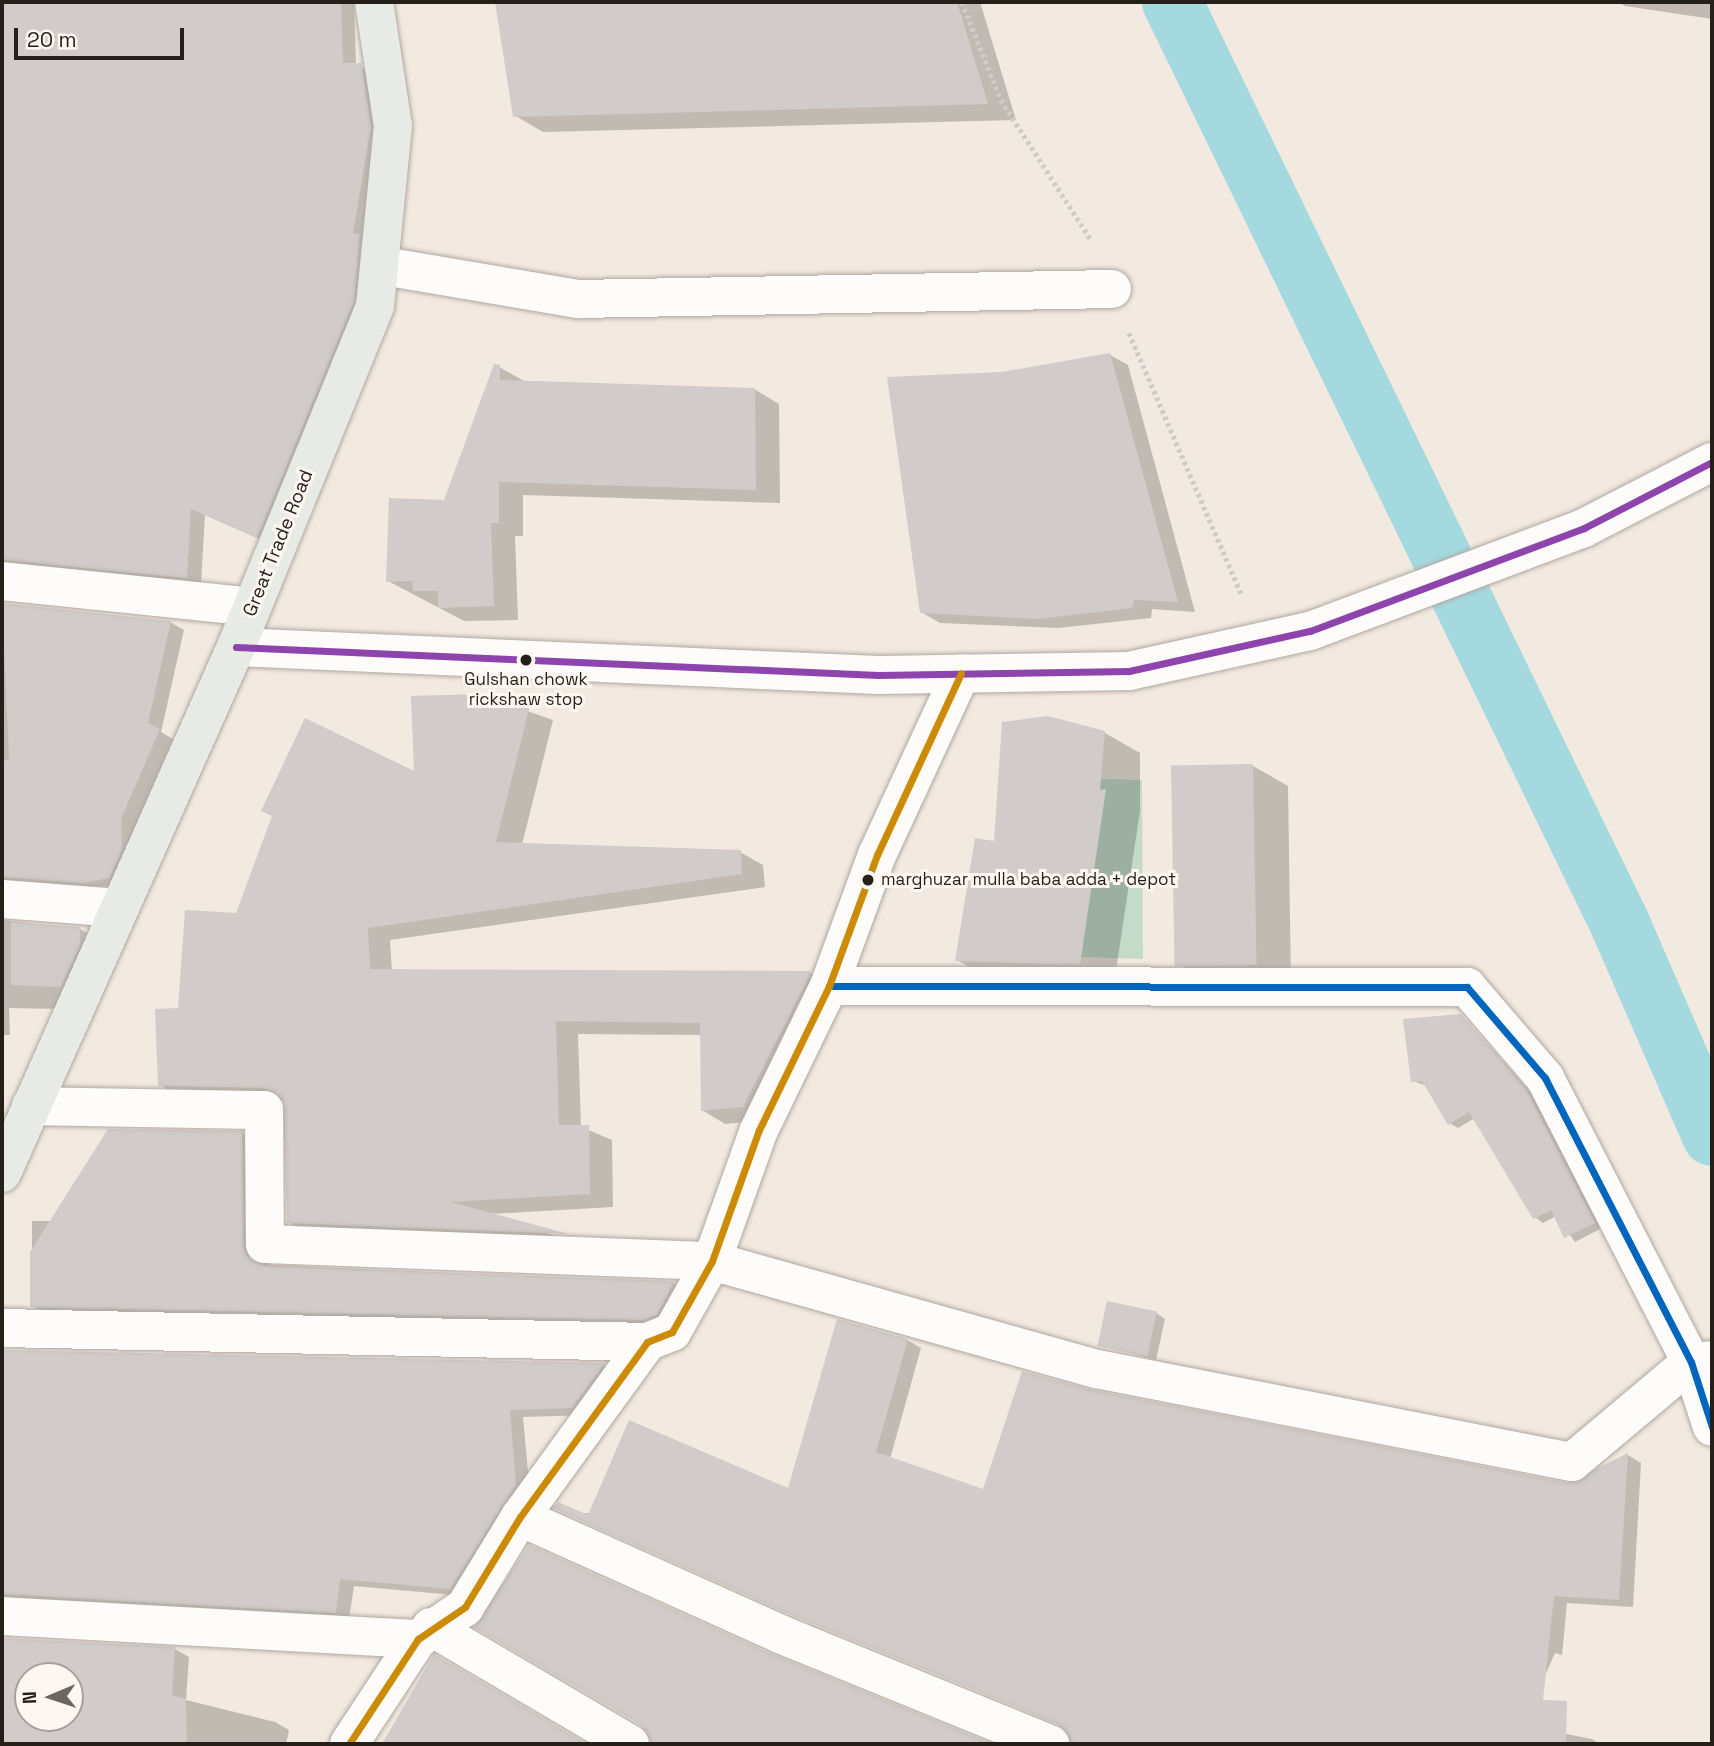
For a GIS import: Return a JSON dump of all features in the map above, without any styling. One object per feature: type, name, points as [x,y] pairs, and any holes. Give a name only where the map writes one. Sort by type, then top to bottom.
[{"type":"main road","name":"Great Trade Road","points":[[2,1173],[236,647],[375,306],[383,265],[393,126],[374,2]]},
{"type":"street","points":[[383,265],[578,299],[1112,289]]},
{"type":"street","points":[[236,647],[961,673],[1129,671],[1310,631],[1584,528],[1712,462]]},
{"type":"street","points":[[2,581],[252,607]]},
{"type":"street","points":[[2,1328],[647,1342],[672,1332],[712,1261],[759,1130],[829,986],[877,855],[961,673]]},
{"type":"street","points":[[2,899],[120,908]]},
{"type":"street","points":[[829,986],[1467,987],[1545,1079],[1702,1361],[1712,1427]]},
{"type":"street","points":[[32,1106],[264,1110],[265,1244],[712,1261],[1097,1369],[1572,1462],[1702,1361]]},
{"type":"street","points":[[349,1744],[424,1633],[465,1607],[520,1517],[647,1342]]},
{"type":"street","points":[[520,1517],[780,1634],[1050,1744]]},
{"type":"street","points":[[2,1616],[424,1633],[630,1744]]},
{"type":"green space","points":[[1101,779],[1142,780],[1143,959],[1079,957]]},
{"type":"building","points":[[2,2],[341,2],[343,63],[361,63],[371,127],[353,233],[360,234],[354,301],[257,538],[191,509],[187,578],[2,560]]},
{"type":"building","points":[[495,2],[957,2],[988,104],[513,117]]},
{"type":"building","points":[[1110,353],[1178,602],[1134,600],[1132,608],[1038,619],[920,613],[887,377],[1001,372]]},
{"type":"building","points":[[494,364],[500,365],[500,380],[755,388],[756,490],[499,482],[499,523],[491,523],[494,606],[438,608],[438,591],[413,591],[412,581],[386,582],[389,498],[444,500]]},
{"type":"building","points":[[2,603],[171,621],[148,723],[160,729],[121,819],[122,850],[109,878],[82,883],[2,877],[2,762],[9,759]]},
{"type":"building","points":[[484,694],[530,705],[496,842],[741,850],[742,874],[368,928],[370,969],[811,971],[809,977],[743,1107],[701,1111],[700,1023],[556,1021],[559,1125],[589,1125],[590,1194],[451,1202],[569,1234],[287,1223],[283,1099],[264,1088],[158,1086],[155,1009],[178,1008],[185,910],[236,913],[272,816],[261,811],[305,718],[414,771],[411,696]]},
{"type":"building","points":[[1048,716],[1105,731],[1100,790],[1106,789],[1080,965],[955,961],[975,838],[994,841],[1002,722]]},
{"type":"building","points":[[1253,764],[1257,965],[1175,966],[1171,765]]},
{"type":"building","points":[[11,922],[80,927],[80,945],[61,987],[11,985]]},
{"type":"building","points":[[1461,1014],[1526,1089],[1595,1223],[1564,1238],[1551,1210],[1533,1219],[1469,1112],[1448,1125],[1422,1081],[1411,1082],[1403,1019]]},
{"type":"building","points":[[108,1129],[242,1131],[243,1245],[246,1255],[264,1266],[674,1281],[657,1315],[643,1320],[30,1307],[30,1252]]},
{"type":"building","points":[[1107,1301],[1157,1312],[1147,1357],[1097,1346]]},
{"type":"building","points":[[837,1319],[908,1339],[876,1452],[983,1489],[1022,1371],[1093,1390],[1568,1483],[1628,1453],[1619,1600],[1554,1596],[1543,1700],[1567,1701],[1566,1744],[1071,1744],[1058,1724],[789,1614],[553,1508],[558,1502],[588,1515],[629,1420],[788,1488]]},
{"type":"building","points":[[2,1350],[605,1363],[572,1408],[510,1410],[516,1485],[450,1589],[340,1579],[336,1613],[2,1594]]},
{"type":"building","points":[[529,1545],[772,1654],[993,1744],[652,1744],[641,1725],[474,1627]]},
{"type":"building","points":[[2,1638],[175,1647],[172,1695],[186,1699],[187,1744],[2,1744]]},
{"type":"building","points":[[434,1654],[587,1744],[382,1744]]},
{"type":"waterway","points":[[1172,2],[1620,924],[1712,1136]]},
{"type":"transit line","points":[[236,647],[878,675],[1129,671],[1310,631],[1584,528],[1712,462]]},
{"type":"transit line","points":[[349,1744],[418,1639],[465,1607],[520,1517],[647,1342],[672,1332],[712,1261],[759,1130],[829,986],[877,855],[961,673]]},
{"type":"transit line","points":[[829,986],[1467,987],[1545,1078],[1691,1362],[1712,1427]]},
{"type":"place","name":"Gulshan chowk rickshaw stop","points":[[526,660]]},
{"type":"place","name":"marghuzar mulla baba adda + depot","points":[[868,880]]}]
